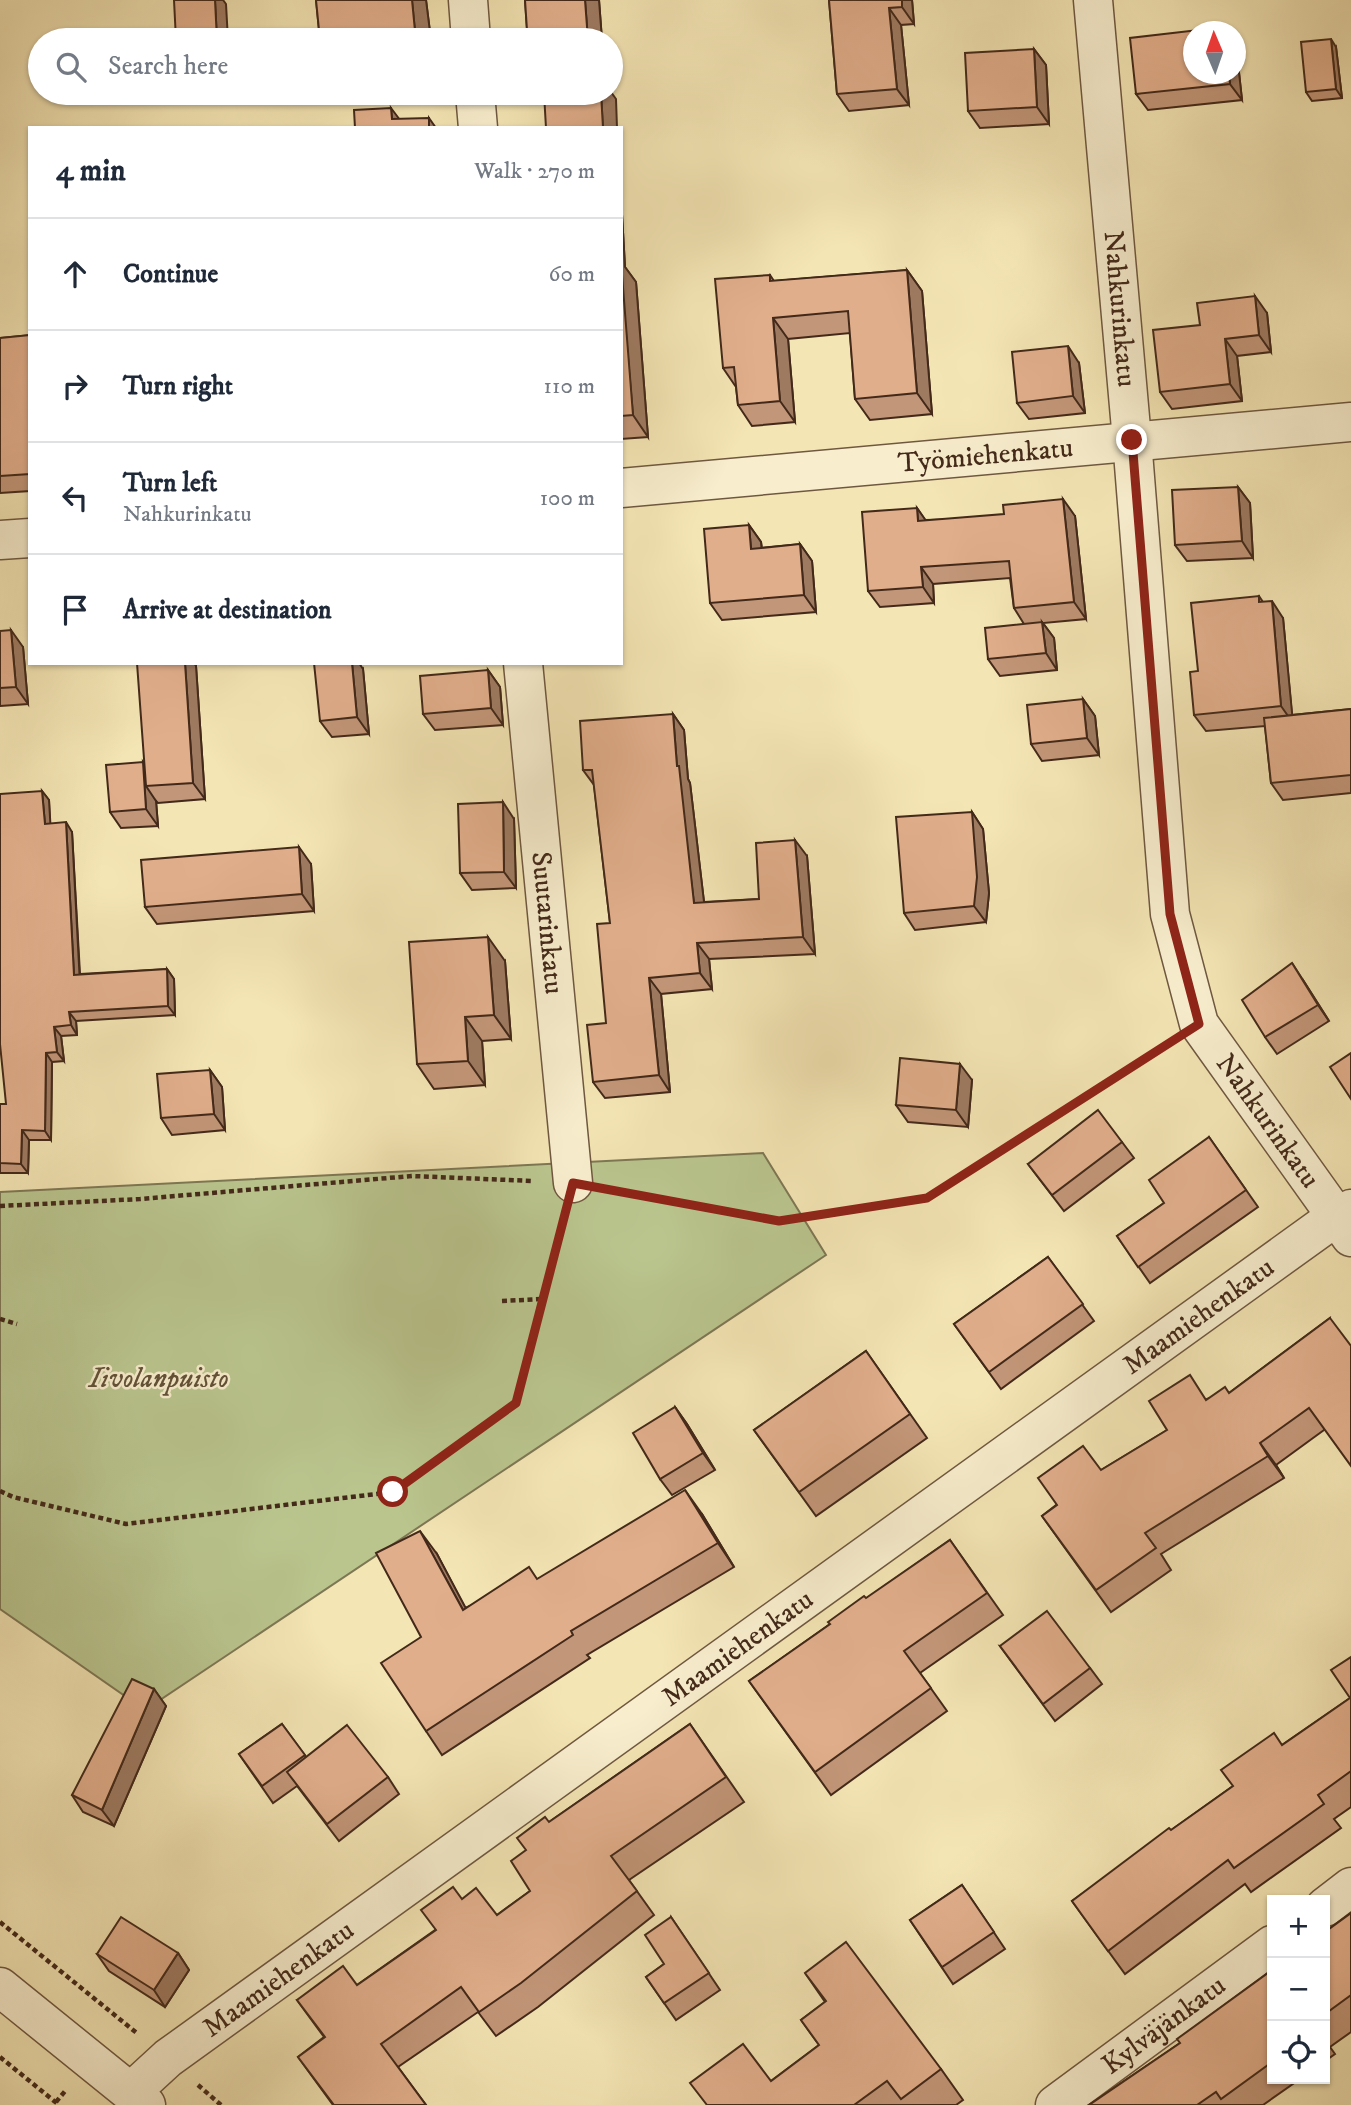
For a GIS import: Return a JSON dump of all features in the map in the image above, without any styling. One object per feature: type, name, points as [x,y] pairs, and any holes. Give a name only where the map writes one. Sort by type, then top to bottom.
[{"type":"street","points":[[468,0],[470,28]]},
{"type":"street","name":"Nahkurinkatu","points":[[1093,0],[1170,914],[1199,1024],[1346,1221]]},
{"type":"street","points":[[476,105],[478,126]]},
{"type":"street","name":"Työmiehenkatu","points":[[623,488],[1351,422]]},
{"type":"street","points":[[0,540],[28,538]]},
{"type":"street","name":"Suutarinkatu","points":[[523,665],[573,1183]]},
{"type":"street","name":"Maamiehenkatu","points":[[139,2099],[168,2058],[1346,1221]]},
{"type":"street","points":[[1330,1903],[1351,1887]]},
{"type":"street","name":"Kylväjänkatu","points":[[1055,2105],[1267,1949]]},
{"type":"street","points":[[0,1987],[139,2099]]},
{"type":"path","points":[[0,1206],[140,1199],[412,1176],[573,1183],[779,1221],[927,1198],[1199,1024]]},
{"type":"path","points":[[0,1490],[13,1497],[125,1524],[393,1492],[516,1403],[573,1183]]},
{"type":"path","points":[[502,1301],[543,1299]]},
{"type":"path","points":[[0,1319],[17,1324]]},
{"type":"path","points":[[0,1922],[168,2058],[221,2105]]},
{"type":"path","points":[[0,2057],[59,2105]]},
{"type":"green space","name":"Iivolanpuisto","points":[[763,1153],[826,1255],[145,1710],[0,1609],[0,1192]]},
{"type":"building","points":[[174,0],[215,0],[216,28],[175,28]]},
{"type":"building","points":[[316,0],[412,0],[415,28],[319,28]]},
{"type":"building","points":[[525,0],[585,0],[587,28],[527,28]]},
{"type":"building","points":[[829,0],[902,0],[902,7],[889,8],[897,89],[837,94]]},
{"type":"building","points":[[1183,32],[1183,84],[1230,84],[1136,94],[1130,38]]},
{"type":"building","points":[[1331,39],[1336,89],[1306,92],[1301,42]]},
{"type":"building","points":[[1034,49],[1037,107],[968,111],[965,53]]},
{"type":"building","points":[[545,105],[602,105],[603,126],[546,126]]},
{"type":"building","points":[[391,108],[392,119],[429,118],[429,126],[355,126],[354,110]]},
{"type":"building","points":[[907,270],[917,393],[855,399],[848,311],[773,318],[780,401],[738,405],[734,367],[723,368],[715,279],[770,275],[770,281]]},
{"type":"building","points":[[623,288],[633,415],[623,416]]},
{"type":"building","points":[[1255,296],[1259,335],[1225,339],[1230,384],[1160,392],[1153,330],[1200,325],[1197,303]]},
{"type":"building","points":[[28,335],[28,474],[0,476],[0,338]]},
{"type":"building","points":[[1068,346],[1073,396],[1017,403],[1012,352]]},
{"type":"building","points":[[1238,487],[1242,541],[1175,545],[1172,490]]},
{"type":"building","points":[[1063,499],[1074,602],[1014,608],[1009,561],[921,567],[923,587],[868,591],[862,512],[917,508],[918,521],[1004,514],[1003,505]]},
{"type":"building","points":[[749,525],[751,549],[800,544],[804,595],[710,603],[704,529]]},
{"type":"building","points":[[1259,596],[1259,602],[1272,601],[1281,706],[1194,715],[1190,672],[1198,671],[1191,603]]},
{"type":"building","points":[[1042,622],[1046,653],[988,659],[985,628]]},
{"type":"building","points":[[11,630],[16,687],[0,688],[0,631]]},
{"type":"building","points":[[137,665],[185,665],[193,783],[146,786]]},
{"type":"building","points":[[314,665],[352,665],[357,717],[320,721]]},
{"type":"building","points":[[488,670],[491,708],[423,714],[420,676]]},
{"type":"building","points":[[1083,699],[1087,738],[1031,744],[1027,705]]},
{"type":"building","points":[[1351,709],[1351,775],[1271,783],[1264,718]]},
{"type":"building","points":[[673,714],[694,903],[759,899],[756,843],[795,840],[803,937],[697,943],[700,973],[649,978],[659,1075],[593,1082],[587,1025],[606,1023],[597,924],[610,923],[592,770],[583,770],[580,721]]},
{"type":"building","points":[[143,762],[146,809],[110,812],[106,765]]},
{"type":"building","points":[[42,791],[45,824],[66,822],[74,975],[167,969],[168,1006],[69,1012],[71,1025],[54,1027],[57,1052],[46,1053],[45,1131],[22,1130],[21,1164],[0,1163],[0,1104],[6,1104],[0,1044],[0,794]]},
{"type":"building","points":[[503,802],[504,872],[460,873],[458,804]]},
{"type":"building","points":[[972,812],[977,877],[974,906],[904,913],[896,817]]},
{"type":"building","points":[[299,847],[302,894],[145,907],[141,860]]},
{"type":"building","points":[[488,937],[494,1015],[465,1017],[468,1061],[417,1064],[409,942]]},
{"type":"building","points":[[1292,963],[1318,1005],[1265,1037],[1242,1000]]},
{"type":"building","points":[[1351,1053],[1351,1099],[1330,1067]]},
{"type":"building","points":[[900,1058],[960,1064],[956,1110],[896,1105]]},
{"type":"building","points":[[210,1070],[214,1114],[161,1118],[157,1074]]},
{"type":"building","points":[[1098,1110],[1122,1142],[1052,1195],[1028,1164]]},
{"type":"building","points":[[1209,1137],[1246,1190],[1138,1267],[1117,1236],[1164,1203],[1149,1180]]},
{"type":"building","points":[[1048,1257],[1083,1304],[989,1372],[954,1324]]},
{"type":"building","points":[[1330,1318],[1351,1346],[1351,1466],[1309,1408],[1260,1443],[1268,1456],[1145,1533],[1156,1548],[1096,1590],[1042,1516],[1057,1505],[1038,1478],[1083,1446],[1101,1470],[1167,1430],[1149,1401],[1190,1375],[1206,1400],[1225,1387],[1229,1393]]},
{"type":"building","points":[[866,1351],[910,1414],[799,1492],[754,1430]]},
{"type":"building","points":[[675,1407],[703,1453],[660,1479],[633,1433]]},
{"type":"building","points":[[685,1490],[718,1543],[571,1631],[573,1635],[426,1731],[381,1663],[421,1637],[376,1553],[420,1531],[463,1610],[529,1567],[537,1579]]},
{"type":"building","points":[[950,1540],[987,1593],[904,1651],[931,1688],[815,1772],[749,1681],[830,1624],[828,1622],[864,1596],[866,1598]]},
{"type":"building","points":[[1047,1611],[1090,1668],[1043,1704],[1000,1646]]},
{"type":"building","points":[[1351,1657],[1351,1771],[1318,1795],[1324,1804],[1234,1868],[1228,1860],[1108,1951],[1072,1901],[1169,1828],[1171,1830],[1233,1786],[1221,1770],[1274,1733],[1282,1745],[1350,1698],[1331,1670]]},
{"type":"building","points":[[132,1679],[154,1689],[102,1810],[72,1795]]},
{"type":"building","points":[[282,1724],[305,1755],[262,1786],[239,1754]]},
{"type":"building","points":[[690,1724],[726,1777],[611,1856],[637,1891],[521,1983],[479,2012],[461,1987],[381,2044],[426,2105],[334,2105],[298,2057],[325,2037],[297,2000],[343,1966],[357,1985],[436,1930],[421,1910],[453,1887],[462,1899],[476,1888],[497,1915],[530,1891],[511,1861],[526,1850],[517,1838],[545,1817],[549,1822]]},
{"type":"building","points":[[347,1725],[388,1777],[327,1824],[287,1772]]},
{"type":"building","points":[[962,1885],[994,1932],[942,1967],[910,1920]]},
{"type":"building","points":[[1351,1913],[1351,1995],[1330,2010],[1330,1958],[1330,1928]]},
{"type":"building","points":[[121,1917],[178,1953],[154,1990],[97,1954]]},
{"type":"building","points":[[671,1917],[709,1973],[664,2003],[646,1977],[664,1964],[645,1935]]},
{"type":"building","points":[[846,1942],[941,2069],[901,2099],[887,2081],[854,2105],[707,2105],[690,2083],[743,2044],[771,2081],[819,2045],[801,2020],[826,2001],[805,1973]]},
{"type":"building","points":[[1267,1974],[1267,2066],[1221,2099],[1216,2092],[1197,2105],[1089,2105],[1180,2043],[1177,2039]]},
{"type":"route","points":[[393,1492],[516,1403],[573,1183],[779,1221],[927,1198],[1199,1024],[1170,914],[1132,440]]}]
